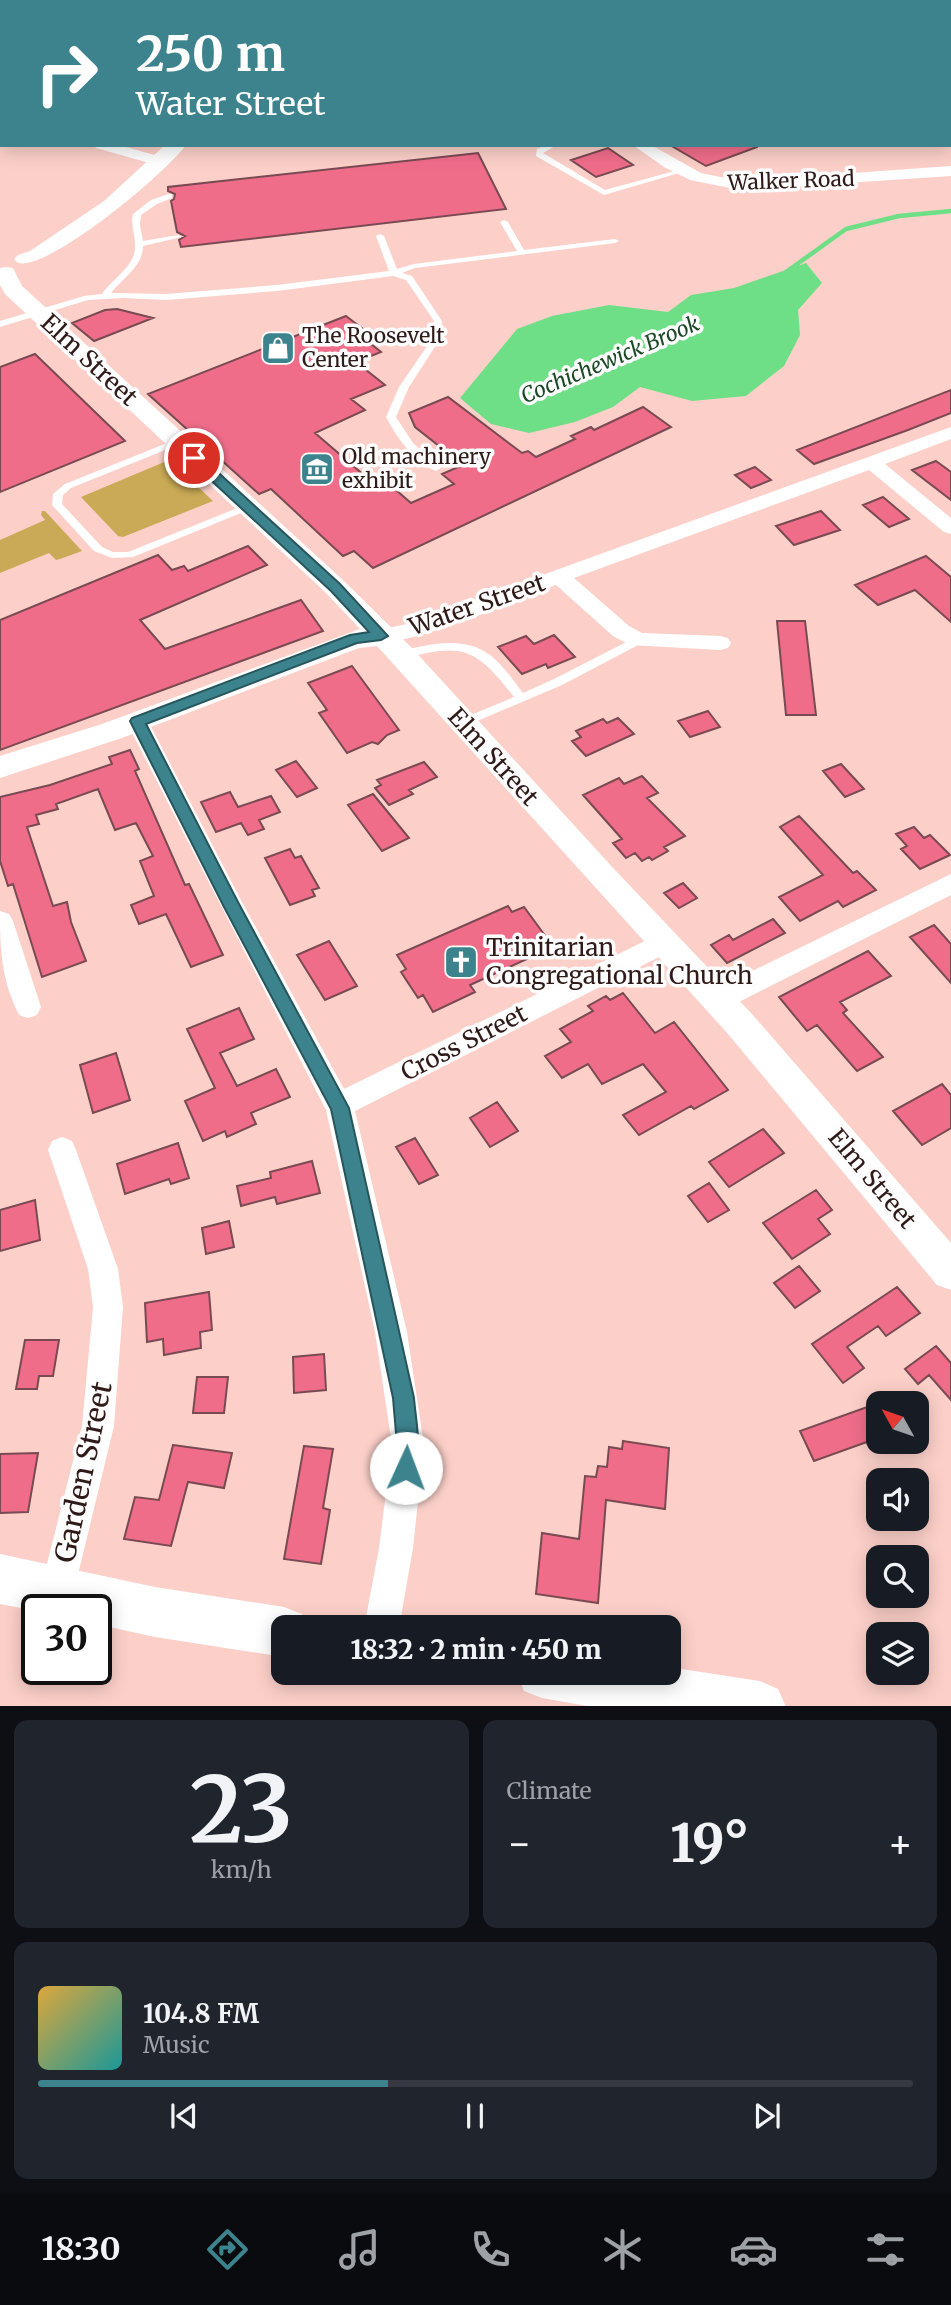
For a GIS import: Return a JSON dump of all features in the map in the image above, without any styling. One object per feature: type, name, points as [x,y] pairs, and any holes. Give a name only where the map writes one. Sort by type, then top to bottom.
[{"type":"main road","points":[[0,1579],[155,1612],[271,1630]]},
{"type":"main road","points":[[621,1685],[760,1706]]},
{"type":"street","points":[[108,147],[160,161]]},
{"type":"street","points":[[7,265],[37,255],[111,205],[175,147]]},
{"type":"street","name":"Walker Road","points":[[647,147],[682,171],[712,183],[759,186],[951,171]]},
{"type":"street","name":"Elm Street","points":[[7,265],[13,289],[335,587],[391,645],[718,1000],[951,1272]]},
{"type":"street","name":"Water Street","points":[[0,767],[137,721],[355,639],[391,645],[411,630],[951,433]]},
{"type":"street","points":[[872,462],[951,528]]},
{"type":"street","points":[[559,576],[621,631],[638,640],[720,643]]},
{"type":"street","points":[[137,721],[232,907],[339,1105],[404,1398],[408,1445],[396,1548],[383,1615]]},
{"type":"street","points":[[718,1000],[951,884]]},
{"type":"street","points":[[0,921],[28,1007]]},
{"type":"street","name":"Cross Street","points":[[339,1105],[664,943]]},
{"type":"street","name":"Garden Street","points":[[58,1591],[98,1426],[108,1307],[103,1269],[62,1150]]},
{"type":"lane","points":[[549,147],[539,154],[604,193],[682,171]]},
{"type":"lane","points":[[105,296],[110,286],[137,258],[140,251],[135,232],[137,214],[153,202],[169,196]]},
{"type":"lane","points":[[504,222],[522,253]]},
{"type":"lane","points":[[380,236],[394,273]]},
{"type":"lane","points":[[138,244],[178,237]]},
{"type":"lane","points":[[0,324],[87,298],[151,298],[249,290],[394,273],[414,266],[615,241]]},
{"type":"lane","points":[[394,273],[409,278],[438,321],[436,339],[404,387],[391,417],[399,434],[418,455],[436,468]]},
{"type":"lane","points":[[177,442],[68,486],[58,494],[57,505],[98,549],[112,555],[129,555],[248,507]]},
{"type":"lane","points":[[463,723],[558,682],[638,640]]},
{"type":"lane","points":[[391,645],[460,648],[481,653],[521,698]]},
{"type":"shaded area","points":[[169,460],[213,501],[123,537],[118,536],[81,497]]},
{"type":"shaded area","points":[[42,511],[45,511],[82,551],[56,560],[49,553],[0,573],[0,540],[45,520],[41,515]]},
{"type":"water","points":[[806,263],[822,283],[798,310],[800,335],[784,366],[746,396],[692,401],[640,387],[613,407],[575,422],[529,433],[491,424],[460,398],[517,329],[552,316],[609,305],[668,312],[691,295],[734,288]]},
{"type":"building","points":[[673,147],[757,147],[706,166]]},
{"type":"building","points":[[608,148],[633,165],[596,177],[571,160]]},
{"type":"building","points":[[478,153],[506,209],[181,247],[179,240],[185,236],[177,232],[171,201],[175,194],[168,191],[168,187]]},
{"type":"building","points":[[117,309],[153,318],[94,341],[72,323],[105,310]]},
{"type":"building","points":[[346,316],[363,329],[356,332],[381,352],[356,362],[385,385],[351,399],[365,410],[315,433],[379,488],[389,484],[411,503],[454,484],[442,474],[463,465],[415,427],[409,413],[448,397],[522,453],[528,451],[536,457],[575,439],[571,436],[591,427],[594,430],[643,407],[671,427],[373,568],[354,551],[343,556],[271,489],[259,494],[148,394]]},
{"type":"building","points":[[35,354],[125,441],[0,492],[0,367]]},
{"type":"building","points":[[951,390],[951,413],[908,430],[814,464],[797,450]]},
{"type":"building","points":[[936,461],[951,472],[951,500],[912,470]]},
{"type":"building","points":[[755,467],[771,480],[751,488],[735,475]]},
{"type":"building","points":[[883,497],[909,519],[889,527],[863,505]]},
{"type":"building","points":[[821,511],[840,530],[794,545],[776,526]]},
{"type":"building","points":[[248,546],[267,565],[140,620],[165,649],[301,600],[323,631],[0,750],[0,620],[158,555],[172,570],[184,566],[188,571]]},
{"type":"building","points":[[926,556],[951,577],[951,622],[915,590],[878,605],[855,585]]},
{"type":"building","points":[[777,621],[805,621],[816,715],[786,715]]},
{"type":"building","points":[[554,635],[575,657],[548,668],[546,664],[522,674],[498,647],[526,636],[534,644]]},
{"type":"building","points":[[352,666],[399,730],[387,735],[378,744],[372,742],[347,753],[319,713],[327,710],[308,683]]},
{"type":"building","points":[[708,711],[720,727],[690,737],[678,721]]},
{"type":"building","points":[[618,718],[634,734],[586,756],[572,741],[581,737],[576,731],[603,719],[607,723]]},
{"type":"building","points":[[130,750],[139,769],[135,771],[185,885],[189,884],[223,955],[191,967],[166,914],[139,924],[131,905],[154,896],[140,861],[153,856],[136,823],[115,830],[98,789],[56,804],[58,809],[36,815],[39,824],[27,827],[53,906],[67,902],[71,922],[86,961],[42,977],[13,884],[8,886],[0,861],[0,797],[50,785],[112,764],[109,757]]},
{"type":"building","points":[[296,761],[317,788],[297,797],[276,770]]},
{"type":"building","points":[[424,762],[437,777],[409,790],[413,794],[389,805],[375,788],[381,785],[377,780]]},
{"type":"building","points":[[841,764],[864,789],[845,797],[823,771]]},
{"type":"building","points":[[642,776],[658,793],[647,798],[685,836],[664,847],[668,851],[652,860],[649,857],[642,861],[635,853],[626,858],[613,843],[622,839],[583,795],[619,778],[624,784]]},
{"type":"building","points":[[230,792],[238,807],[271,796],[280,812],[259,820],[264,829],[248,835],[241,823],[216,832],[201,802]]},
{"type":"building","points":[[373,794],[409,838],[382,851],[348,805]]},
{"type":"building","points":[[799,816],[853,873],[857,871],[876,890],[843,907],[838,901],[800,921],[779,897],[823,875],[780,827]]},
{"type":"building","points":[[914,827],[924,838],[930,835],[950,855],[920,869],[901,849],[907,846],[896,834]]},
{"type":"building","points":[[290,849],[295,858],[301,856],[319,888],[312,890],[315,896],[290,905],[265,858]]},
{"type":"building","points":[[683,883],[697,898],[679,908],[664,893]]},
{"type":"building","name":"Trinitarian Congregational Church","points":[[508,906],[512,912],[524,907],[549,941],[536,946],[540,953],[470,985],[475,992],[433,1012],[423,995],[418,998],[401,972],[406,969],[397,955]]},
{"type":"building","points":[[773,919],[785,933],[727,963],[711,945],[729,935],[733,940]]},
{"type":"building","points":[[934,925],[951,944],[951,983],[910,937]]},
{"type":"building","points":[[329,941],[357,986],[325,1000],[297,955]]},
{"type":"building","points":[[868,951],[891,976],[840,1002],[847,1010],[843,1013],[883,1057],[857,1071],[817,1025],[807,1031],[779,997]]},
{"type":"building","points":[[623,993],[655,1033],[674,1022],[728,1090],[694,1109],[691,1106],[639,1135],[623,1115],[666,1092],[643,1064],[602,1084],[588,1064],[562,1078],[545,1056],[571,1042],[560,1029],[593,1011],[588,1006],[606,996],[610,1000]]},
{"type":"building","points":[[239,1008],[254,1039],[220,1053],[237,1086],[276,1069],[290,1097],[251,1113],[256,1124],[227,1137],[225,1131],[203,1141],[185,1101],[215,1088],[187,1029]]},
{"type":"building","points":[[116,1053],[130,1100],[93,1113],[80,1065]]},
{"type":"building","points":[[942,1084],[951,1095],[951,1128],[922,1145],[893,1111]]},
{"type":"building","points":[[497,1102],[518,1131],[490,1147],[470,1118]]},
{"type":"building","points":[[763,1129],[784,1153],[729,1187],[709,1162]]},
{"type":"building","points":[[415,1138],[438,1175],[419,1184],[396,1147]]},
{"type":"building","points":[[178,1143],[189,1178],[171,1184],[169,1179],[125,1194],[117,1164]]},
{"type":"building","points":[[312,1161],[320,1193],[277,1204],[275,1197],[241,1206],[237,1186],[271,1178],[270,1172]]},
{"type":"building","points":[[709,1183],[729,1210],[708,1222],[688,1196]]},
{"type":"building","points":[[816,1190],[832,1210],[818,1219],[830,1234],[792,1259],[763,1223]]},
{"type":"building","points":[[35,1200],[40,1240],[0,1251],[0,1210]]},
{"type":"building","points":[[229,1221],[234,1247],[206,1254],[202,1228]]},
{"type":"building","points":[[799,1266],[820,1291],[795,1308],[774,1283]]},
{"type":"building","points":[[897,1287],[920,1313],[886,1336],[878,1326],[847,1347],[864,1368],[843,1383],[812,1344]]},
{"type":"building","points":[[209,1292],[212,1330],[200,1332],[201,1348],[164,1355],[163,1339],[147,1342],[145,1303]]},
{"type":"building","points":[[25,1340],[59,1340],[53,1376],[39,1376],[37,1389],[16,1389]]},
{"type":"building","points":[[936,1346],[951,1363],[951,1400],[929,1375],[918,1384],[905,1369]]},
{"type":"building","points":[[324,1354],[326,1390],[294,1393],[293,1357]]},
{"type":"building","points":[[197,1377],[228,1377],[224,1413],[193,1413]]},
{"type":"building","points":[[866,1407],[866,1442],[814,1461],[800,1431]]},
{"type":"building","points":[[623,1441],[669,1448],[665,1509],[606,1500],[598,1603],[536,1594],[542,1533],[579,1539],[585,1476],[596,1477],[598,1466],[607,1467],[609,1447],[622,1449]]},
{"type":"building","points":[[173,1445],[232,1453],[224,1488],[188,1482],[171,1546],[124,1539],[135,1497],[159,1500]]},
{"type":"building","points":[[304,1446],[333,1449],[323,1508],[330,1510],[321,1564],[284,1559]]},
{"type":"building","points":[[38,1453],[28,1512],[0,1513],[0,1454]]},
{"type":"waterway","name":"Cochichewick Brook","points":[[786,272],[846,229],[899,216],[951,211]]},
{"type":"place","name":"The Roosevelt Center","points":[[278,348]]},
{"type":"place","name":"Old machinery exhibit","points":[[317,469]]},
{"type":"place","name":"Trinitarian Congregational Church","points":[[461,962]]},
{"type":"route","points":[[194,458],[335,587],[381,636],[355,639],[137,721],[320,1075],[340,1108],[404,1398],[408,1445],[406,1468]]}]
